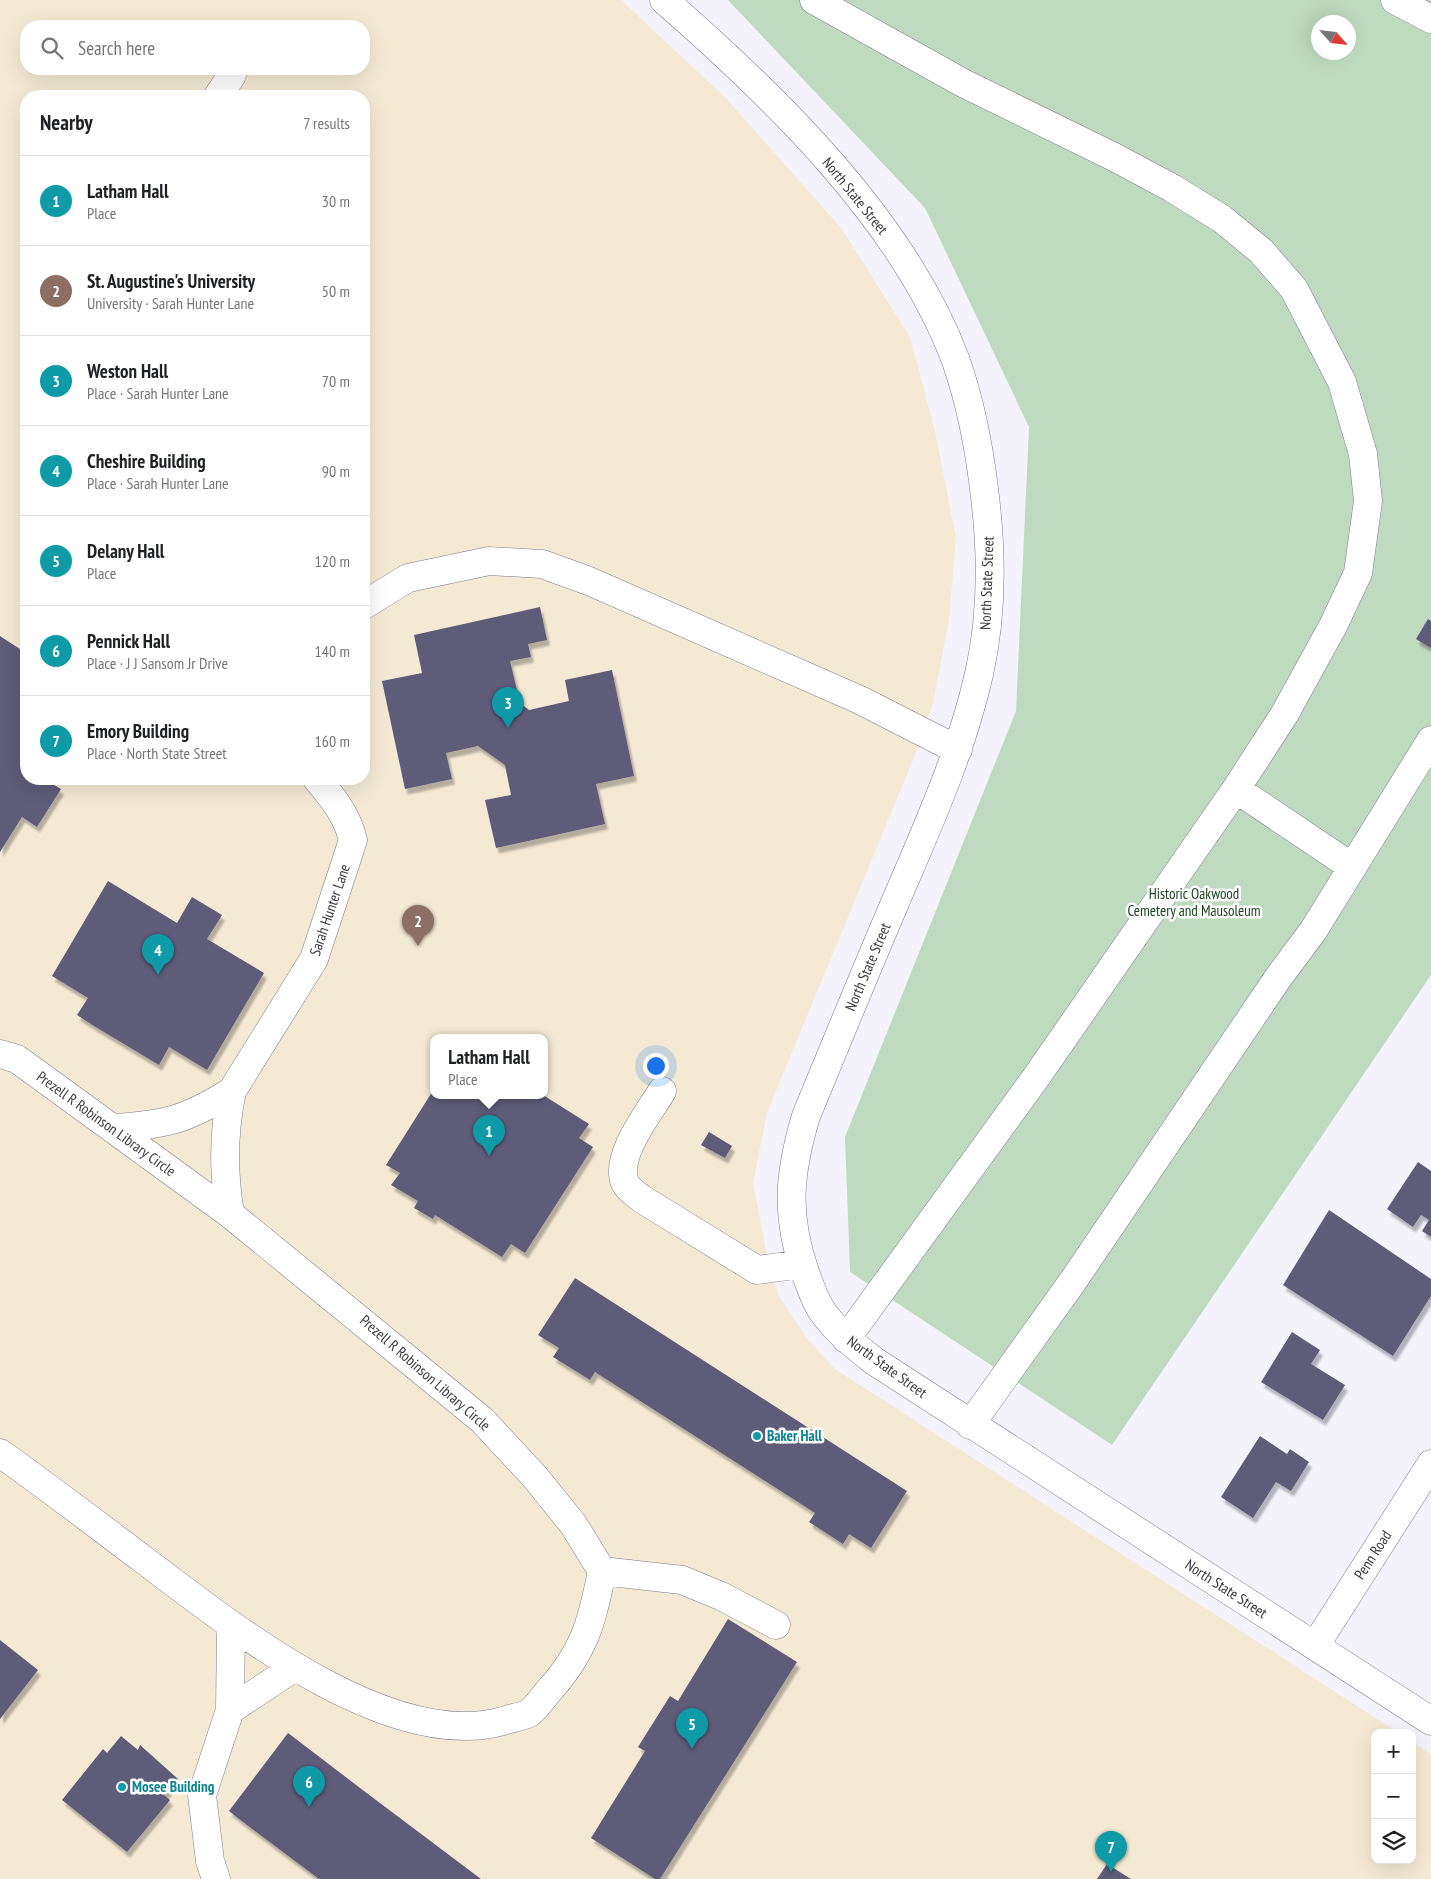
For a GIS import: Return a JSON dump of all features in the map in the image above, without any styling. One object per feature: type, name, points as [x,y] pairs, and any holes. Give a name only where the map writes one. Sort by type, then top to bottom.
[{"type":"street","name":"North State Street","points":[[664,0],[732,60],[800,131],[865,205],[904,260],[928,302],[956,362],[982,470],[988,519],[990,570],[985,634],[979,673],[958,750],[806,1116],[794,1155],[790,1196],[793,1224],[802,1264],[821,1310],[846,1340],[874,1361],[970,1425],[1431,1721]]},
{"type":"street","points":[[814,0],[963,82],[1114,156],[1222,219],[1261,251],[1294,289],[1342,382],[1363,454],[1368,502],[1358,573],[1333,626],[1284,715],[1236,789],[1037,1076],[846,1340]]},
{"type":"street","points":[[1395,0],[1431,19]]},
{"type":"street","points":[[370,601],[408,578],[489,561],[542,564],[589,581],[842,692],[958,750]]},
{"type":"street","points":[[970,1425],[1073,1281],[1278,978],[1313,931],[1431,740]]},
{"type":"street","name":"Sarah Hunter Lane","points":[[230,1214],[225,1183],[224,1154],[227,1114],[232,1091],[314,959],[353,840],[349,823],[334,799],[322,785]]},
{"type":"street","points":[[1236,789],[1352,867]]},
{"type":"street","name":"Prezell R Robinson Library Circle","points":[[0,1054],[17,1059],[230,1214],[482,1420],[535,1477],[573,1524],[602,1571]]},
{"type":"street","name":"Sarah Hunter Lane","points":[[114,1128],[151,1126],[185,1118],[232,1091]]},
{"type":"street","points":[[662,1091],[628,1147],[623,1168],[626,1184],[642,1199],[757,1270],[802,1264]]},
{"type":"street","points":[[0,1454],[231,1626],[295,1667],[370,1706],[438,1725],[490,1724],[529,1713],[566,1672],[585,1639],[596,1605],[602,1571],[682,1580],[721,1596],[776,1625]]},
{"type":"street","name":"Penn Road","points":[[1315,1646],[1431,1464]]},
{"type":"street","points":[[216,1879],[210,1861],[202,1795],[230,1710],[231,1626]]},
{"type":"street","points":[[230,1710],[295,1667]]},
{"type":"shaded area","points":[[0,0],[621,0],[726,98],[842,229],[910,337],[935,431],[956,537],[949,620],[933,703],[913,760],[767,1113],[753,1183],[770,1270],[779,1296],[805,1336],[835,1369],[1393,1729],[1371,1729],[1371,1864],[1416,1864],[1416,1745],[1431,1754],[1431,1879],[0,1879]]},
{"type":"green space","name":"Historic Oakwood Cemetery and Mausoleum","points":[[728,0],[1431,0],[1431,975],[1112,1445],[850,1272],[845,1137],[1016,711],[1029,427],[925,208]]},
{"type":"building","points":[[540,607],[547,640],[528,644],[531,657],[510,661],[520,703],[529,710],[569,701],[565,680],[612,670],[634,776],[596,784],[605,824],[496,848],[485,800],[511,795],[505,765],[478,746],[446,753],[452,779],[405,789],[382,681],[422,673],[414,635]]},
{"type":"building","points":[[1428,619],[1431,621],[1431,648],[1416,639]]},
{"type":"building","points":[[0,636],[20,649],[20,785],[54,785],[61,789],[37,827],[22,817],[0,852]]},
{"type":"building","points":[[108,881],[177,923],[192,897],[222,915],[207,939],[264,973],[207,1070],[169,1047],[159,1065],[94,1026],[77,1015],[88,998],[52,976]]},
{"type":"building","points":[[430,1095],[430,1099],[548,1098],[589,1124],[579,1138],[593,1147],[525,1253],[511,1244],[502,1257],[435,1215],[433,1219],[414,1208],[418,1201],[391,1185],[400,1173],[386,1165]]},
{"type":"building","points":[[709,1132],[732,1146],[725,1158],[701,1145]]},
{"type":"building","points":[[1418,1162],[1431,1171],[1431,1237],[1422,1231],[1429,1220],[1421,1215],[1413,1227],[1387,1209]]},
{"type":"building","points":[[1329,1210],[1431,1279],[1431,1296],[1393,1356],[1283,1285]]},
{"type":"building","name":"Baker Hall","points":[[575,1278],[907,1491],[871,1548],[849,1534],[843,1544],[809,1522],[815,1513],[595,1372],[590,1380],[553,1357],[559,1348],[538,1335]]},
{"type":"building","points":[[1292,1332],[1320,1350],[1311,1364],[1345,1385],[1323,1420],[1261,1382]]},
{"type":"building","points":[[1260,1436],[1287,1454],[1290,1449],[1309,1462],[1291,1491],[1276,1482],[1253,1518],[1221,1497]]},
{"type":"building","points":[[728,1619],[797,1662],[660,1879],[655,1879],[591,1838],[645,1751],[638,1747],[670,1696],[678,1701]]},
{"type":"building","points":[[0,1640],[38,1670],[0,1719]]},
{"type":"building","points":[[288,1733],[481,1879],[319,1879],[247,1825],[229,1811]]},
{"type":"building","name":"Mosee Building","points":[[121,1736],[138,1750],[140,1745],[178,1779],[164,1795],[170,1800],[127,1852],[62,1800],[103,1749],[107,1753]]},
{"type":"building","points":[[1107,1864],[1131,1879],[1097,1879]]},
{"type":"place","name":"Weston Hall","points":[[508,728]]},
{"type":"place","name":"St. Augustine's University","points":[[418,946]]},
{"type":"place","name":"Cheshire Building","points":[[158,975]]},
{"type":"place","name":"Latham Hall","points":[[489,1156]]},
{"type":"place","name":"Baker Hall","points":[[757,1436]]},
{"type":"place","name":"Delany Hall","points":[[692,1749]]},
{"type":"place","name":"Mosee Building","points":[[122,1787]]},
{"type":"place","name":"Pennick Hall","points":[[309,1807]]},
{"type":"place","name":"Emory Building","points":[[1111,1872]]}]
